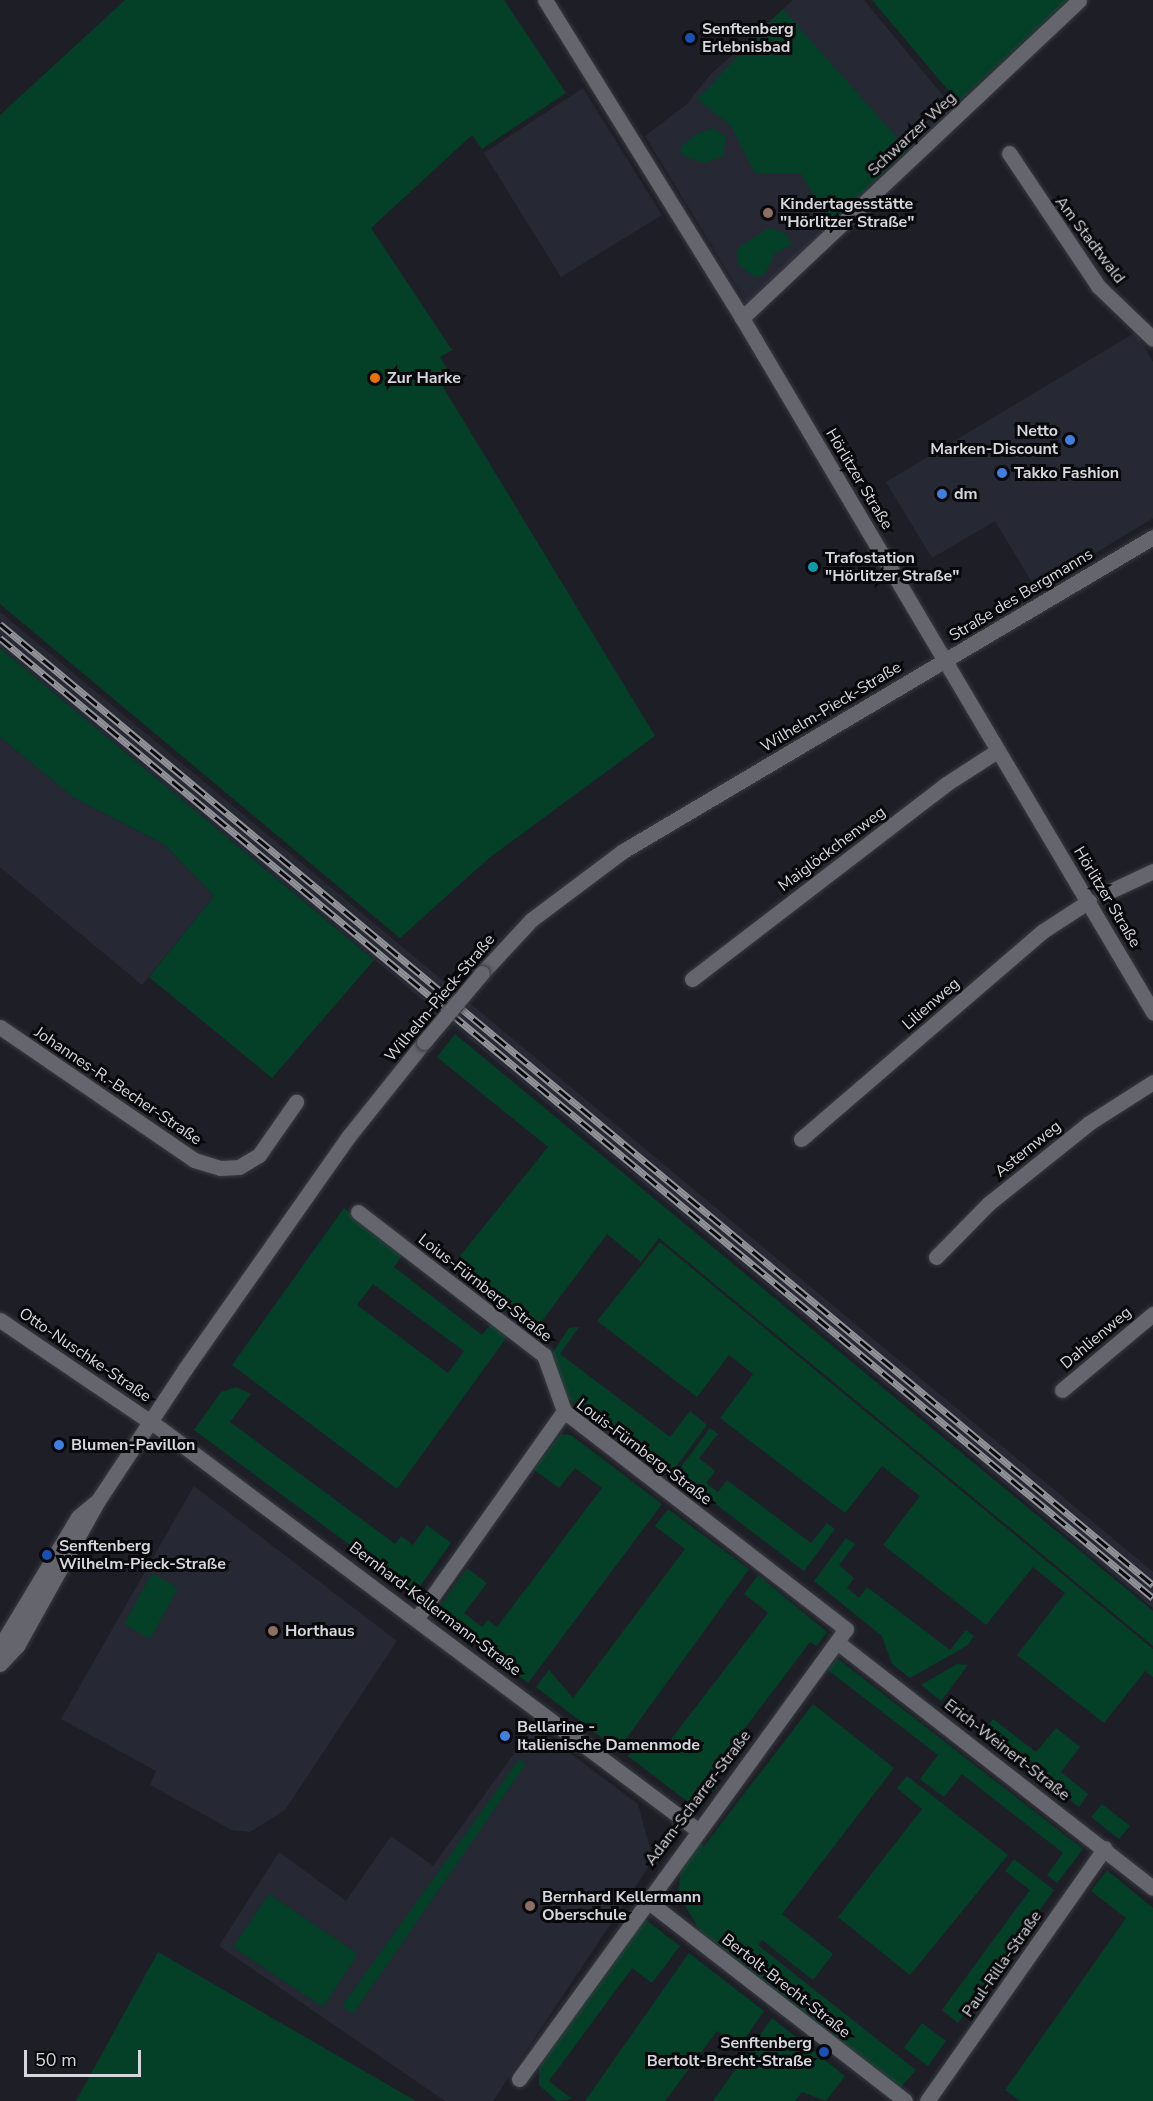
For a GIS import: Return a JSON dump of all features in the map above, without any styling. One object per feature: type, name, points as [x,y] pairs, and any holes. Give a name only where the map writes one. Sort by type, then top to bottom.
[{"type":"street","name":"Hörlitzer Straße","points":[[545,0],[742,318],[1153,1012]]},
{"type":"street","name":"Schwarzer Weg","points":[[742,318],[1079,0]]},
{"type":"street","name":"Am Stadtwald","points":[[1009,153],[1098,286],[1153,339]]},
{"type":"street","name":"Straße des Bergmanns","points":[[945,660],[1153,537]]},
{"type":"street","name":"Straße des Bergmanns","points":[[1115,560],[1153,548]]},
{"type":"street","name":"Wilhelm-Pieck-Straße","points":[[1,1661],[17,1646],[97,1502],[150,1420],[348,1137],[482,973],[531,920],[623,851],[945,660]]},
{"type":"street","name":"Maiglöckchenweg","points":[[692,979],[946,784],[998,751]]},
{"type":"street","points":[[1104,894],[1153,870]]},
{"type":"street","name":"Lilienweg","points":[[801,1139],[1043,931],[1089,901]]},
{"type":"street","name":"Johannes-R.-Becher-Straße","points":[[0,1027],[194,1160],[220,1168],[239,1167],[259,1155],[297,1102]]},
{"type":"street","name":"Asternweg","points":[[936,1257],[988,1204],[1089,1123],[1153,1082]]},
{"type":"street","name":"Loius-Fürnberg-Straße","points":[[358,1212],[544,1355],[564,1411]]},
{"type":"street","name":"Dahlienweg","points":[[1062,1390],[1153,1314]]},
{"type":"street","name":"Otto-Nuschke-Straße","points":[[0,1320],[150,1420]]},
{"type":"street","name":"Louis-Fürnberg-Straße","points":[[417,1618],[564,1411],[846,1629]]},
{"type":"street","name":"Bernhard-Kellermann-Straße","points":[[150,1420],[696,1829]]},
{"type":"street","name":"Adam-Scharrer-Straße","points":[[519,2079],[645,1899],[846,1629]]},
{"type":"street","name":"Erich-Weinert-Straße","points":[[837,1642],[1105,1848],[1153,1888]]},
{"type":"street","name":"Paul-Rilla-Straße","points":[[927,2101],[1105,1848]]},
{"type":"street","name":"Bertolt-Brecht-Straße","points":[[645,1899],[905,2101]]},
{"type":"shaded area","name":"Kindertagesstätte \"Hörlitzer Straße\"","points":[[793,0],[864,0],[954,109],[752,302],[746,302],[645,136],[686,105],[711,74]]},
{"type":"shaded area","points":[[583,88],[662,215],[561,277],[484,153]]},
{"type":"shaded area","points":[[1136,332],[1153,362],[1153,518],[1036,589],[995,521],[932,558],[886,482]]},
{"type":"shaded area","points":[[0,612],[1153,1572],[1153,1608],[0,648]]},
{"type":"shaded area","points":[[0,737],[73,797],[165,845],[214,896],[142,985],[0,867]]},
{"type":"shaded area","points":[[194,1486],[397,1641],[285,1810],[250,1832],[232,1830],[150,1785],[156,1771],[61,1719]]},
{"type":"shaded area","points":[[534,1726],[638,1804],[653,1860],[493,2101],[445,2101],[219,1946],[279,1852],[346,1901],[391,1836],[433,1866]]},
{"type":"green space","points":[[125,0],[504,0],[566,93],[482,149],[472,135],[371,228],[452,350],[440,357],[451,375],[440,382],[655,736],[489,858],[400,938],[0,604],[0,115]]},
{"type":"green space","points":[[872,0],[1068,0],[958,102]]},
{"type":"green space","points":[[783,9],[908,150],[831,222],[800,173],[755,173],[730,125],[697,99]]},
{"type":"green space","points":[[713,128],[726,137],[723,156],[704,163],[682,155],[680,148],[696,134]]},
{"type":"green space","points":[[768,228],[783,232],[793,244],[775,253],[764,275],[754,277],[738,264],[738,248]]},
{"type":"green space","points":[[0,648],[374,960],[272,1078],[149,977],[214,896],[165,845],[73,797],[0,737]]},
{"type":"green space","points":[[455,1034],[1153,1611],[1153,1646],[659,1238],[641,1262],[607,1234],[533,1333],[452,1266],[548,1147],[437,1057]]},
{"type":"green space","points":[[344,1208],[403,1254],[394,1267],[482,1335],[493,1321],[509,1334],[397,1489],[232,1365]],"holes":[[[373,1284],[464,1351],[448,1373],[357,1305]]]},
{"type":"green space","points":[[660,1242],[1153,1649],[1153,1677],[1145,1671],[1104,1723],[1017,1655],[1065,1593],[1033,1567],[986,1625],[883,1545],[920,1496],[882,1466],[845,1513],[720,1418],[753,1374],[729,1355],[697,1397],[597,1321]]},
{"type":"green space","points":[[579,1327],[560,1354],[670,1437],[690,1411],[707,1425],[672,1472],[567,1398],[552,1354],[569,1328]]},
{"type":"green space","points":[[236,1387],[251,1394],[230,1422],[395,1544],[401,1536],[413,1545],[427,1525],[451,1543],[415,1593],[194,1430],[221,1392]]},
{"type":"green space","points":[[710,1428],[718,1434],[699,1458],[715,1471],[706,1483],[718,1492],[727,1480],[811,1543],[827,1523],[835,1529],[804,1571],[676,1474]]},
{"type":"green space","points":[[561,1434],[571,1435],[662,1504],[528,1683],[435,1612],[467,1568],[487,1583],[464,1613],[482,1627],[488,1620],[497,1627],[602,1488],[575,1468],[559,1488],[533,1469]]},
{"type":"green space","points":[[668,1509],[749,1569],[618,1750],[536,1687],[549,1670],[573,1698],[685,1549],[655,1526]]},
{"type":"green space","points":[[846,1538],[855,1544],[839,1565],[854,1578],[847,1588],[859,1598],[867,1587],[950,1650],[966,1630],[974,1636],[968,1645],[910,1678],[892,1664],[882,1636],[814,1581]]},
{"type":"green space","points":[[152,1573],[178,1588],[150,1639],[124,1624]]},
{"type":"green space","points":[[758,1575],[827,1632],[817,1646],[810,1642],[707,1778],[718,1787],[696,1808],[628,1756],[639,1742],[649,1751],[654,1746],[662,1751],[768,1613],[744,1594]]},
{"type":"green space","points":[[837,1658],[1083,1849],[1057,1883],[1047,1875],[1063,1853],[962,1774],[944,1797],[920,1779],[938,1755],[828,1670]]},
{"type":"green space","points":[[957,1664],[968,1665],[941,1701],[921,1685]]},
{"type":"green space","points":[[813,1704],[894,1768],[782,1914],[833,1954],[813,1980],[762,1940],[758,1945],[916,2070],[900,2088],[700,1931],[678,1893],[682,1862],[697,1841],[704,1846]]},
{"type":"green space","points":[[993,1719],[1036,1752],[1056,1728],[1080,1747],[1061,1772],[1088,1794],[1079,1807],[982,1733]]},
{"type":"green space","points":[[519,1759],[526,1764],[353,2014],[342,2006]]},
{"type":"green space","points":[[907,1776],[1008,1855],[910,1975],[838,1917],[922,1809],[897,1788]]},
{"type":"green space","points":[[1102,1804],[1130,1826],[1119,1839],[1091,1817]]},
{"type":"green space","points":[[1014,1859],[1054,1890],[958,2023],[942,2010],[1030,1890],[1005,1871]]},
{"type":"green space","points":[[1107,1870],[1153,1908],[1153,2101],[1020,2101],[1005,2090],[1126,1918],[1091,1891]]},
{"type":"green space","points":[[269,1894],[358,1954],[323,2007],[233,1947]]},
{"type":"green space","points":[[641,1916],[680,1946],[652,1983],[632,1968],[549,2081],[572,2099],[557,2101],[539,2085],[539,2066]]},
{"type":"green space","points":[[158,1952],[416,2101],[76,2101]]},
{"type":"green space","points":[[689,1953],[764,2011],[739,2047],[717,2031],[665,2101],[585,2101]]},
{"type":"green space","points":[[772,2018],[845,2076],[826,2101],[802,2092],[795,2101],[713,2101]]},
{"type":"green space","points":[[922,2023],[946,2041],[928,2066],[904,2048]]},
{"type":"railway","points":[[0,624],[1153,1585]]},
{"type":"railway","points":[[0,638],[1153,1598]]},
{"type":"place","name":"Senftenberg Erlebnisbad","points":[[690,38]]},
{"type":"place","name":"Kindertagesstätte \"Hörlitzer Straße\"","points":[[768,213]]},
{"type":"place","name":"Zur Harke","points":[[375,378]]},
{"type":"place","name":"Netto Marken-Discount","points":[[1070,440]]},
{"type":"place","name":"Takko Fashion","points":[[1002,473]]},
{"type":"place","name":"dm","points":[[942,494]]},
{"type":"place","name":"Trafostation \"Hörlitzer Straße\"","points":[[813,567]]},
{"type":"place","name":"Blumen-Pavillon","points":[[59,1445]]},
{"type":"place","name":"Senftenberg Wilhelm-Pieck-Straße","points":[[47,1555]]},
{"type":"place","name":"Horthaus","points":[[273,1631]]},
{"type":"place","name":"Bellarine - Italienische Damenmode","points":[[505,1736]]},
{"type":"place","name":"Bernhard Kellermann Oberschule","points":[[530,1906]]},
{"type":"place","name":"Senftenberg Bertolt-Brecht-Straße","points":[[824,2052]]}]
